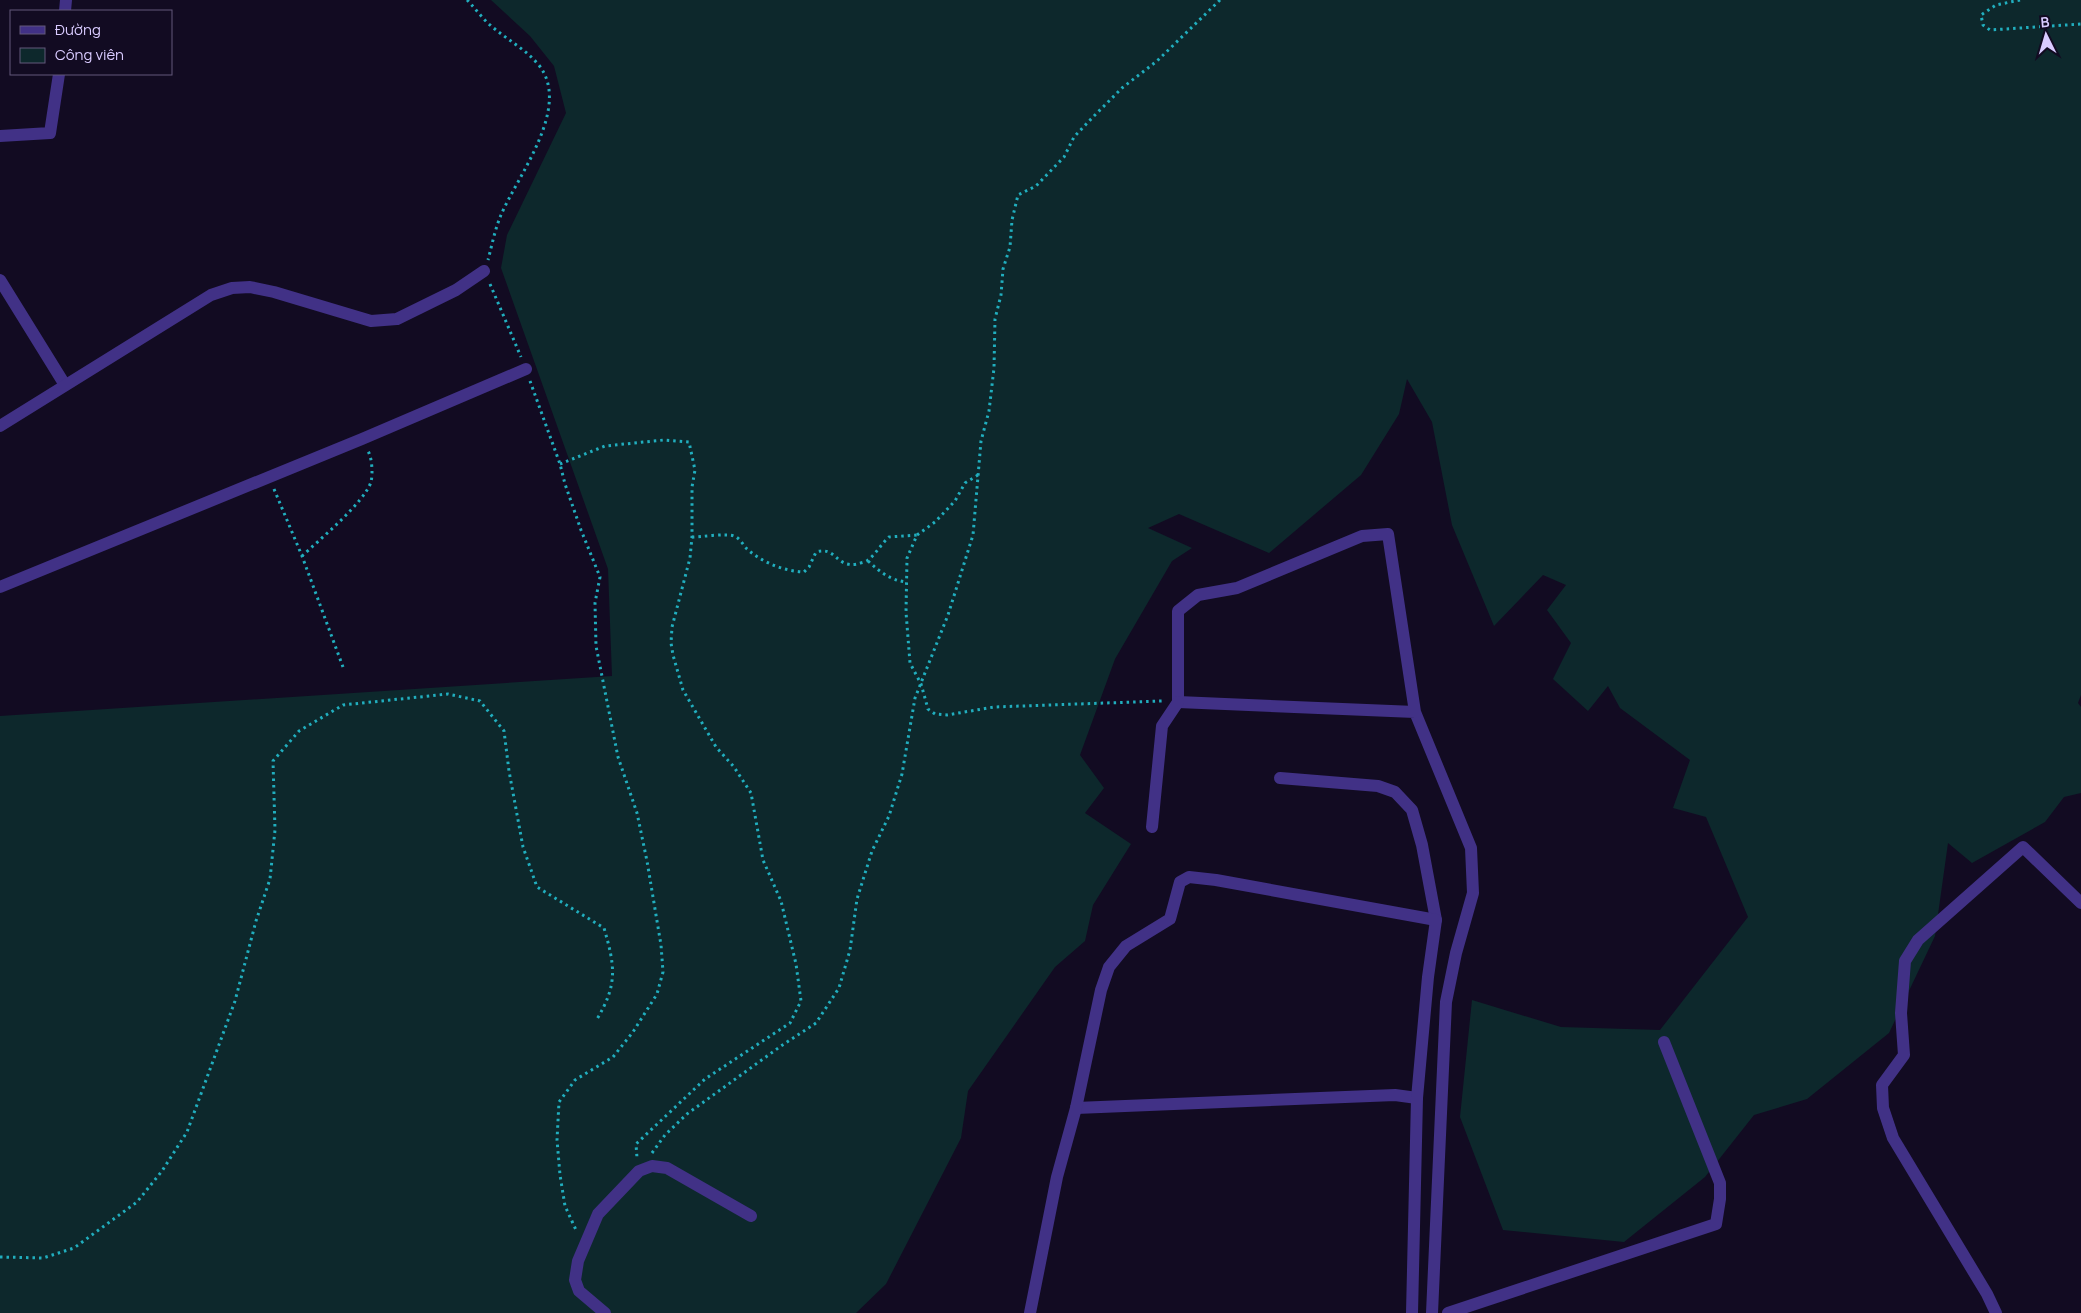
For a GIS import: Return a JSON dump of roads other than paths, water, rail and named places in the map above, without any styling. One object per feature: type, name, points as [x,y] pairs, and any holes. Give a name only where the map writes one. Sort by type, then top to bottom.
[{"type":"street","points":[[0,136],[50,133],[59,75]]},
{"type":"street","points":[[0,426],[211,295],[232,288],[250,287],[274,292],[371,321],[397,319],[456,290],[484,271]]},
{"type":"street","points":[[0,280],[65,384]]},
{"type":"street","points":[[0,587],[362,440],[526,369]]},
{"type":"street","points":[[1152,827],[1162,726],[1178,702],[1178,611],[1198,595],[1237,588],[1362,536],[1388,534],[1415,712],[1471,848],[1474,893],[1456,953],[1446,1002],[1432,1313]]},
{"type":"street","points":[[1178,702],[1415,712]]},
{"type":"street","points":[[1280,778],[1378,786],[1395,792],[1412,810],[1422,845],[1436,920],[1428,977],[1417,1098],[1412,1313]]},
{"type":"street","points":[[1996,1313],[1987,1294],[1893,1138],[1883,1108],[1882,1084],[1904,1056],[1901,1012],[1905,960],[1918,940],[2022,847],[2081,903]]},
{"type":"street","points":[[1030,1313],[1057,1177],[1076,1108],[1101,990],[1109,967],[1126,946],[1170,918],[1180,882],[1189,877],[1216,880],[1436,920]]},
{"type":"street","points":[[1448,1313],[1716,1224],[1720,1199],[1720,1183],[1664,1042]]},
{"type":"street","points":[[1076,1108],[1395,1095],[1417,1098]]},
{"type":"street","points":[[605,1313],[579,1291],[575,1280],[578,1261],[598,1214],[639,1171],[652,1166],[667,1168],[751,1216]]}]
